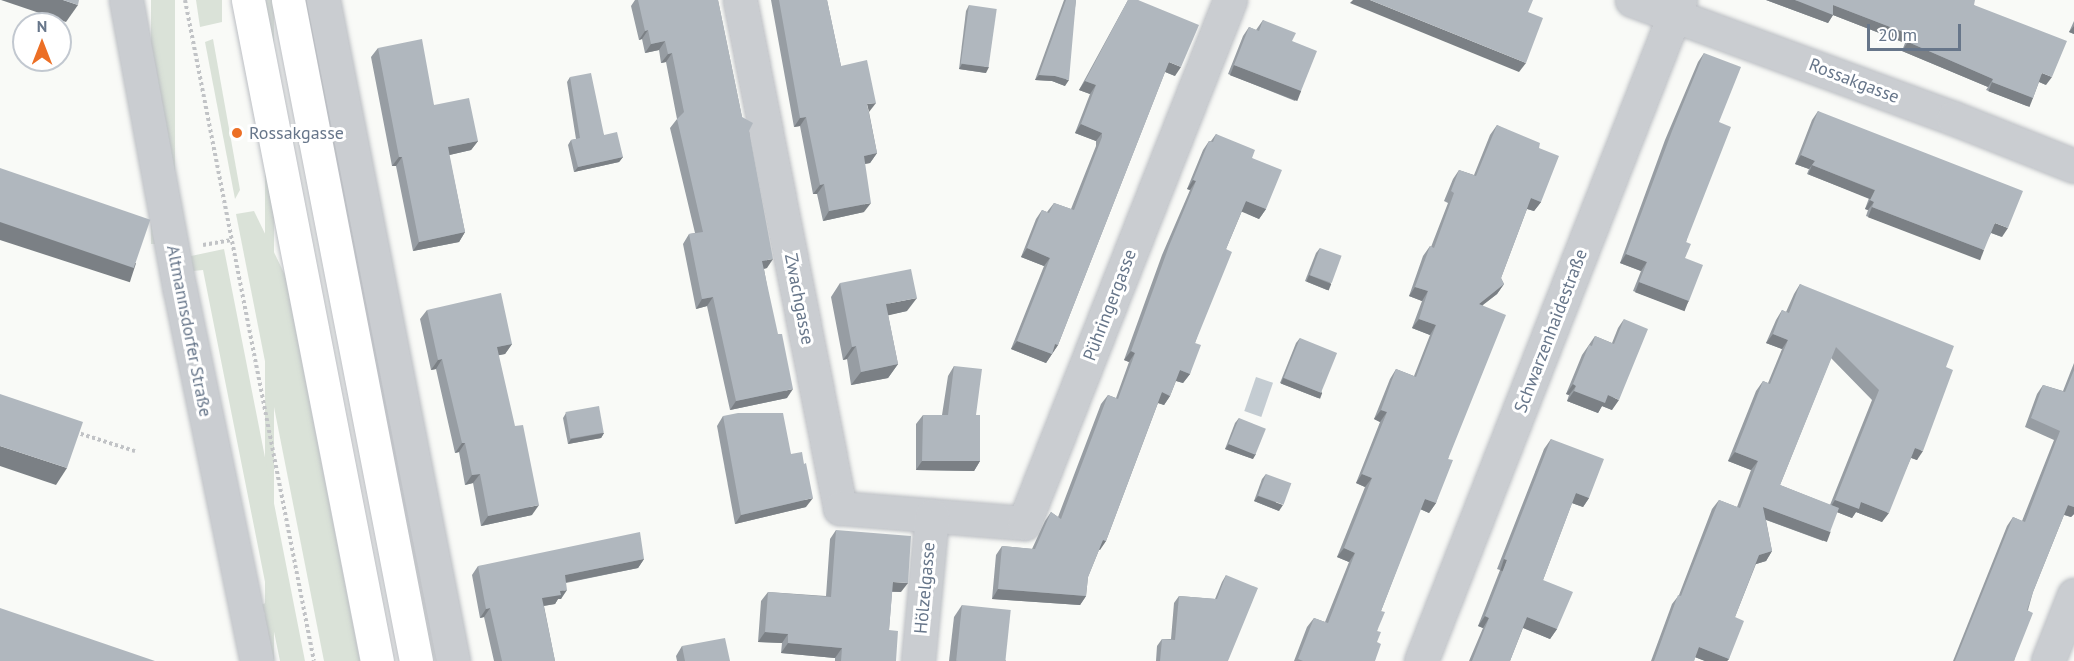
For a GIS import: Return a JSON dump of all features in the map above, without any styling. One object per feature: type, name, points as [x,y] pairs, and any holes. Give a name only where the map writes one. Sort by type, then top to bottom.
[{"type":"main road","points":[[248,0],[377,661]]},
{"type":"main road","points":[[288,0],[416,661]]},
{"type":"street","name":"Altmannsdorfer Straße","points":[[126,0],[180,290],[256,661]]},
{"type":"street","points":[[323,0],[453,661]]},
{"type":"street","name":"Zwachgasse","points":[[740,0],[840,508],[932,516]]},
{"type":"street","name":"Pühringergasse","points":[[932,516],[1024,523],[1230,0]]},
{"type":"street","name":"Rossakgasse","points":[[1632,0],[1677,7],[2074,166]]},
{"type":"street","name":"Schwarzenhaidestraße","points":[[1421,661],[1677,7]]},
{"type":"street","name":"Hölzelgasse","points":[[918,661],[932,516]]},
{"type":"street","points":[[2048,661],[2074,595]]},
{"type":"path","points":[[184,0],[314,661]]},
{"type":"path","points":[[67,429],[135,451]]},
{"type":"shaded area","points":[[151,0],[175,0],[175,244],[151,244]]},
{"type":"shaded area","points":[[196,0],[222,0],[222,22],[200,27]]},
{"type":"shaded area","points":[[265,0],[274,0],[274,661],[265,661]]},
{"type":"shaded area","points":[[213,39],[240,190],[235,199],[205,42]]},
{"type":"shaded area","points":[[254,211],[285,275],[360,661],[324,661],[236,214]]},
{"type":"shaded area","points":[[224,249],[305,661],[280,661],[270,612],[263,613],[260,605],[269,602],[203,270],[193,271],[191,256]]},
{"type":"shaded area","points":[[1256,377],[1273,383],[1261,417],[1244,411]]},
{"type":"building","points":[[63,0],[79,0],[78,5]]},
{"type":"building","points":[[638,0],[718,0],[742,117],[753,123],[749,131],[773,259],[762,261],[778,334],[782,334],[793,389],[736,401],[713,297],[702,299],[689,234],[703,232],[677,119],[684,112],[672,53],[668,54],[665,41],[651,44],[648,30],[645,31]]},
{"type":"building","points":[[779,0],[827,0],[841,66],[867,60],[876,103],[867,104],[877,153],[864,156],[871,203],[829,211],[824,184],[820,185],[806,117],[800,118]]},
{"type":"building","points":[[1066,0],[1076,0],[1069,80],[1039,75]]},
{"type":"building","points":[[1128,0],[1138,0],[1199,25],[1181,67],[1169,62],[1058,345],[1055,344],[1052,354],[1017,341],[1050,258],[1027,248],[1042,210],[1049,213],[1054,203],[1074,210],[1102,137],[1102,133],[1081,124],[1096,85],[1085,81]]},
{"type":"building","points":[[1370,0],[1533,0],[1528,12],[1543,18],[1526,63]]},
{"type":"building","points":[[1795,0],[1975,0],[1974,5],[2067,41],[2052,77],[2042,73],[2033,98],[1992,82],[1993,79],[1908,42],[1911,35],[1833,5],[1833,15]]},
{"type":"building","points":[[969,5],[997,9],[989,67],[961,63]]},
{"type":"building","points":[[1263,20],[1296,33],[1292,41],[1317,51],[1301,91],[1234,65],[1249,27],[1259,31]]},
{"type":"building","points":[[422,39],[434,105],[469,98],[478,141],[448,147],[465,232],[419,242],[402,157],[399,157],[378,48]]},
{"type":"building","points":[[1704,53],[1741,67],[1719,122],[1731,127],[1686,242],[1691,244],[1685,258],[1703,265],[1689,301],[1639,282],[1647,262],[1626,254]]},
{"type":"building","points":[[591,73],[604,135],[617,132],[623,157],[578,167],[571,140],[580,138],[570,77]]},
{"type":"building","points":[[1818,111],[2023,191],[2008,228],[1995,223],[1984,250],[1872,207],[1874,202],[1870,200],[1875,190],[1812,165],[1815,161],[1801,155]]},
{"type":"building","points":[[1497,125],[1540,143],[1539,148],[1559,156],[1541,202],[1531,198],[1501,278],[1504,284],[1479,304],[1506,315],[1448,459],[1453,460],[1436,503],[1425,499],[1381,611],[1385,612],[1377,631],[1381,632],[1377,642],[1381,644],[1375,661],[1303,661],[1298,659],[1314,618],[1328,623],[1355,553],[1344,548],[1372,478],[1362,474],[1387,412],[1381,410],[1396,369],[1416,377],[1436,325],[1419,319],[1428,291],[1415,287],[1430,246],[1434,248],[1454,193],[1451,191],[1459,170],[1476,176]]},
{"type":"building","points":[[1216,134],[1255,150],[1252,158],[1282,170],[1266,209],[1246,201],[1226,249],[1232,252],[1195,343],[1201,345],[1190,374],[1180,370],[1170,396],[1162,392],[1106,541],[1103,540],[1088,577],[1086,596],[998,589],[1002,546],[1035,549],[1051,512],[1061,519],[1108,395],[1118,399],[1135,353],[1131,351],[1169,246],[1196,181],[1193,180],[1209,141],[1213,142]]},
{"type":"building","points":[[0,168],[150,220],[134,268],[0,222]]},
{"type":"building","points":[[1320,248],[1342,256],[1332,283],[1310,275]]},
{"type":"building","points":[[911,269],[917,298],[886,304],[898,364],[861,372],[856,346],[852,347],[840,283]]},
{"type":"building","points":[[1800,284],[1954,346],[1946,367],[1953,370],[1923,451],[1915,448],[1889,513],[1861,502],[1859,509],[1835,500],[1879,390],[1836,347],[1780,485],[1839,508],[1830,532],[1763,507],[1772,551],[1759,555],[1735,617],[1744,621],[1729,659],[1699,647],[1694,661],[1654,661],[1678,595],[1681,596],[1719,500],[1740,508],[1758,461],[1735,452],[1763,381],[1770,384],[1788,340],[1773,334],[1782,310],[1789,313]]},
{"type":"building","points":[[501,293],[512,344],[497,347],[515,426],[523,425],[539,505],[488,516],[480,474],[472,475],[442,359],[438,360],[427,310]]},
{"type":"building","points":[[1624,319],[1648,329],[1619,400],[1608,395],[1605,403],[1574,391],[1576,386],[1573,384],[1595,336],[1614,344]]},
{"type":"building","points":[[1300,338],[1337,353],[1321,393],[1284,378]]},
{"type":"building","points":[[954,366],[982,369],[976,415],[980,415],[980,461],[922,461],[923,415],[948,415]]},
{"type":"building","points":[[2074,370],[2074,507],[2068,505],[2033,592],[2027,610],[2033,613],[2014,661],[1955,661],[2013,517],[2025,522],[2060,431],[2031,418],[2043,385],[2065,392]]},
{"type":"building","points":[[0,394],[83,422],[67,468],[0,446]]},
{"type":"building","points":[[599,406],[604,433],[570,438],[566,412]]},
{"type":"building","points":[[738,413],[783,413],[791,454],[802,452],[813,498],[741,515],[723,416]]},
{"type":"building","points":[[1239,418],[1266,429],[1255,455],[1229,444]]},
{"type":"building","points":[[1551,439],[1604,459],[1589,498],[1576,493],[1543,580],[1573,592],[1557,629],[1527,617],[1510,661],[1472,661],[1489,618],[1485,616],[1507,560],[1504,559]]},
{"type":"building","points":[[1266,474],[1291,483],[1284,505],[1258,496]]},
{"type":"building","points":[[836,530],[911,536],[908,583],[893,582],[889,630],[898,631],[896,661],[841,661],[842,648],[788,643],[788,634],[765,632],[768,592],[831,597]]},
{"type":"building","points":[[640,532],[644,559],[565,575],[567,590],[560,591],[561,595],[542,598],[555,661],[502,661],[490,608],[486,609],[478,566]]},
{"type":"building","points":[[1226,575],[1258,588],[1228,661],[1160,661],[1162,639],[1175,640],[1179,596],[1217,599]]},
{"type":"building","points":[[962,605],[1011,610],[1005,661],[956,661]]},
{"type":"building","points":[[0,608],[155,661],[0,661]]},
{"type":"building","points":[[725,638],[730,661],[685,661],[682,646]]},
{"type":"place","name":"Rossakgasse","points":[[237,133]]}]
